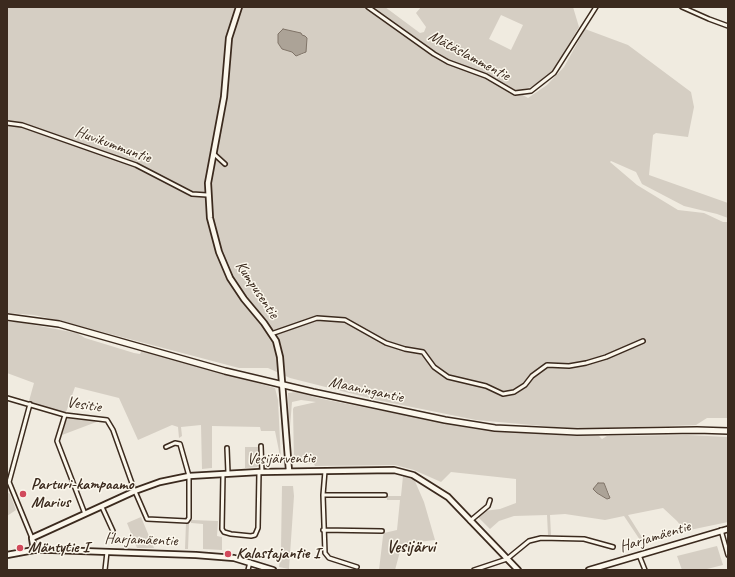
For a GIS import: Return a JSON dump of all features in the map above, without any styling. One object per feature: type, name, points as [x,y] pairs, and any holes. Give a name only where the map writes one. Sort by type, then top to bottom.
[{"type":"main road","name":"Maaningantie","points":[[7,318],[30,319],[65,326],[225,371],[445,420],[495,428],[577,432],[697,430],[728,431]]},
{"type":"street","name":"Kumpusentie","points":[[239,7],[229,38],[224,97],[207,195],[210,218],[225,267],[236,289],[276,341],[280,357],[283,384],[289,471]]},
{"type":"street","name":"Mätäslammentie","points":[[368,7],[434,54],[448,62],[486,76],[509,91],[521,93],[531,91],[554,73],[596,7]]},
{"type":"street","points":[[682,7],[709,20],[728,26]]},
{"type":"street","name":"Huvikummuntie","points":[[7,123],[22,125],[136,165],[192,194],[207,195]]},
{"type":"street","points":[[214,154],[225,164]]},
{"type":"street","points":[[271,334],[317,318],[345,320],[386,343],[405,349],[423,352],[434,367],[448,377],[486,386],[503,394],[514,392],[525,385],[532,376],[547,365],[569,366],[591,362],[643,341]]},
{"type":"street","name":"Vesitie","points":[[7,398],[65,415],[107,420],[113,430],[135,491]]},
{"type":"street","points":[[30,404],[8,487],[32,538],[34,550]]},
{"type":"street","points":[[65,415],[57,441],[86,514]]},
{"type":"street","points":[[135,491],[147,519],[187,521],[189,518],[188,476],[180,444],[175,443],[166,447]]},
{"type":"street","points":[[227,448],[222,529],[224,532],[231,534],[250,536],[255,535],[258,528],[261,446]]},
{"type":"street","name":"Vesijärventie","points":[[32,538],[135,491],[160,482],[188,476],[225,473],[380,470],[405,472],[431,485],[448,497],[518,570]]},
{"type":"street","points":[[325,471],[323,494],[324,550],[327,556],[341,563],[357,567]]},
{"type":"street","points":[[323,494],[385,495]]},
{"type":"street","points":[[470,521],[488,506],[490,500]]},
{"type":"street","points":[[102,507],[113,531]]},
{"type":"street","name":"Harjamäentie","points":[[589,570],[728,528]]},
{"type":"street","points":[[323,530],[382,531]]},
{"type":"street","points":[[722,530],[728,554]]},
{"type":"street","points":[[474,570],[507,559],[529,541],[541,538],[560,537],[584,539],[613,547]]},
{"type":"street","name":"Harjamäentie","points":[[7,555],[34,550],[217,556],[250,562],[274,570]]},
{"type":"street","points":[[105,570],[107,552]]},
{"type":"street","points":[[639,555],[645,570]]},
{"type":"street","points":[[248,570],[250,562]]},
{"type":"shaded area","points":[[7,7],[385,7],[420,33],[424,32],[426,27],[416,13],[421,7],[573,7],[579,27],[552,73],[531,87],[516,91],[528,98],[547,85],[564,67],[585,29],[628,45],[691,92],[694,107],[688,137],[656,133],[653,135],[649,175],[728,203],[728,218],[684,206],[642,184],[636,172],[611,161],[610,162],[637,185],[678,210],[704,213],[723,222],[728,222],[728,418],[707,418],[696,425],[577,429],[476,420],[377,400],[290,378],[268,368],[239,368],[61,321],[34,315],[7,313]],"holes":[[[501,15],[523,25],[511,50],[489,39]],[[278,37],[307,38],[307,45],[304,54],[296,56],[292,52],[282,49],[278,43]]]},
{"type":"shaded area","points":[[283,29],[301,33],[307,38],[306,52],[296,56],[292,52],[282,49],[278,43],[278,34]]},
{"type":"shaded area","points":[[7,322],[18,322],[77,333],[85,338],[134,353],[140,354],[142,350],[275,388],[278,400],[281,461],[275,431],[261,431],[260,427],[212,426],[212,468],[202,469],[201,425],[181,427],[182,436],[179,438],[178,427],[172,425],[138,440],[119,398],[75,387],[65,415],[30,404],[29,401],[34,383],[7,373]]},
{"type":"shaded area","points":[[296,392],[322,399],[476,429],[574,436],[599,436],[602,439],[607,436],[687,435],[728,437],[728,522],[685,531],[663,508],[628,515],[645,542],[642,543],[624,516],[605,520],[565,514],[550,515],[551,535],[548,535],[547,515],[514,516],[499,521],[490,529],[478,517],[484,511],[500,509],[516,503],[516,479],[451,472],[441,482],[414,470],[395,465],[315,466],[314,464],[294,462],[293,409],[294,407],[316,402],[301,400],[292,402],[289,439],[288,393]],"holes":[[[604,483],[610,495],[607,499],[597,493],[594,489]]]},
{"type":"shaded area","points":[[69,418],[99,421],[62,435],[66,421]]},
{"type":"shaded area","points":[[245,447],[259,447],[259,465],[257,467],[245,468]]},
{"type":"shaded area","points":[[403,476],[414,479],[424,502],[435,540],[402,544],[395,570],[379,570],[384,533],[397,530],[400,500],[387,500],[387,496],[401,496]]},
{"type":"shaded area","points":[[598,483],[604,483],[610,498],[607,499],[593,489]]},
{"type":"shaded area","points":[[282,486],[293,486],[294,496],[289,569],[279,567],[281,548]]},
{"type":"shaded area","points":[[7,492],[10,494],[16,510],[7,516]]},
{"type":"shaded area","points":[[141,517],[154,548],[137,548],[127,523]]},
{"type":"shaded area","points":[[191,520],[218,521],[217,536],[222,537],[222,550],[203,549],[203,524],[191,523]]},
{"type":"shaded area","points":[[186,523],[189,523],[188,549],[185,549]]},
{"type":"shaded area","points":[[717,546],[723,565],[703,570],[682,570],[677,556]]},
{"type":"place","name":"Parturi-kampaamo Marius","points":[[23,494]]},
{"type":"place","name":"Mäntytie I","points":[[20,548]]},
{"type":"place","name":"Kalastajantie I","points":[[228,554]]},
{"type":"district","name":"Vesijärvi","points":[[411,548]]}]
